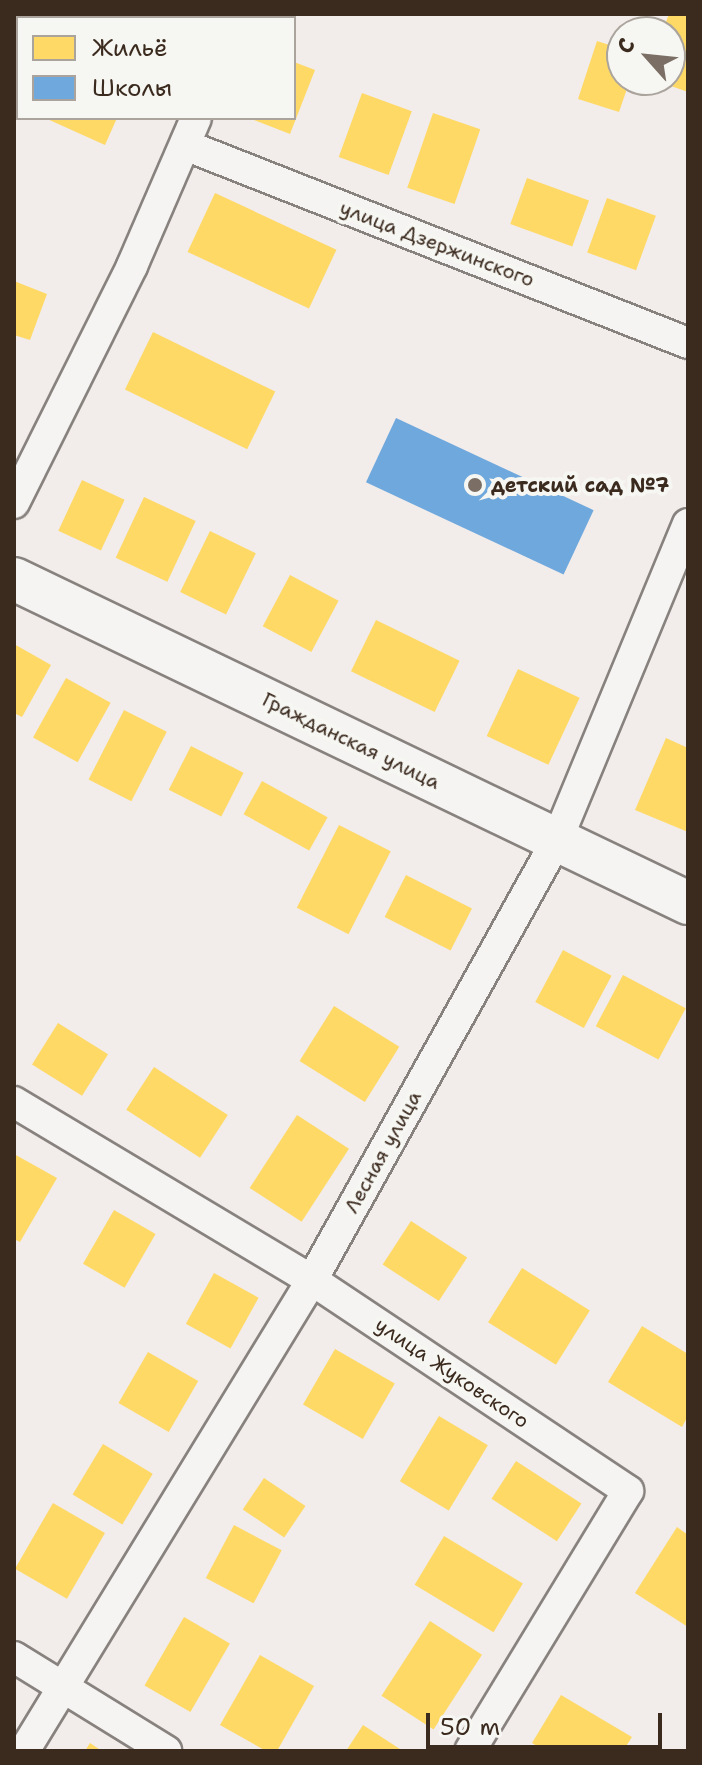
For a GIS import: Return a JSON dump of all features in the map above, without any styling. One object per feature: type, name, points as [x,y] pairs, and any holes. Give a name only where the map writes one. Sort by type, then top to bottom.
[{"type":"street","name":"улица Дзержинского","points":[[190,132],[688,343]]},
{"type":"street","points":[[14,503],[132,266],[190,132]]},
{"type":"street","name":"Лесная улица","points":[[24,1751],[312,1280],[557,840],[688,524]]},
{"type":"street","name":"Гражданская улица","points":[[14,579],[688,903]]},
{"type":"street","name":"улица Жуковского","points":[[14,1102],[312,1280],[628,1491],[470,1751]]},
{"type":"street","points":[[14,1657],[166,1751]]},
{"type":"building: Жильё","points":[[71,14],[163,14],[163,16]]},
{"type":"building: Жильё","points":[[688,14],[688,92],[686,16],[668,16]]},
{"type":"building: Жильё","points":[[597,41],[606,44],[606,96],[624,96],[619,112],[578,99]]},
{"type":"building: Жильё","points":[[296,63],[315,70],[296,119]]},
{"type":"building: Жильё","points":[[362,93],[412,111],[389,175],[339,157]]},
{"type":"building: Жильё","points":[[433,113],[480,129],[455,204],[407,188]]},
{"type":"building: Жильё","points":[[49,120],[116,120],[105,145]]},
{"type":"building: Жильё","points":[[254,120],[295,120],[290,134]]},
{"type":"building: Жильё","points":[[527,178],[589,201],[572,247],[510,224]]},
{"type":"building: Жильё","points":[[215,193],[336,250],[309,309],[188,252]]},
{"type":"building: Жильё","points":[[607,198],[656,216],[636,270],[587,253]]},
{"type":"building: Жильё","points":[[14,281],[47,294],[30,340],[14,335]]},
{"type":"building: Жильё","points":[[153,332],[275,392],[247,449],[125,390]]},
{"type":"building: Жильё","points":[[82,480],[125,500],[101,551],[58,531]]},
{"type":"building: Жильё","points":[[144,497],[196,521],[167,582],[116,558]]},
{"type":"building: Жильё","points":[[210,531],[256,553],[226,614],[180,592]]},
{"type":"building: Жильё","points":[[290,575],[339,601],[311,652],[263,626]]},
{"type":"building: Жильё","points":[[376,620],[460,661],[435,712],[351,671]]},
{"type":"building: Жильё","points":[[14,644],[51,665],[22,717],[14,713]]},
{"type":"building: Жильё","points":[[518,669],[580,698],[548,765],[487,736]]},
{"type":"building: Жильё","points":[[66,678],[111,703],[78,762],[33,737]]},
{"type":"building: Жильё","points":[[124,710],[167,732],[131,801],[89,779]]},
{"type":"building: Жильё","points":[[666,738],[688,748],[688,832],[635,810]]},
{"type":"building: Жильё","points":[[191,746],[244,773],[221,816],[169,790]]},
{"type":"building: Жильё","points":[[262,781],[328,817],[309,851],[244,814]]},
{"type":"building: Жильё","points":[[339,825],[391,851],[348,934],[297,908]]},
{"type":"building: Жильё","points":[[406,875],[472,909],[451,950],[385,917]]},
{"type":"building: Жильё","points":[[563,950],[612,976],[584,1028],[535,1002]]},
{"type":"building: Жильё","points":[[623,975],[686,1008],[658,1060],[596,1026]]},
{"type":"building: Жильё","points":[[334,1006],[399,1047],[365,1102],[300,1061]]},
{"type":"building: Жильё","points":[[58,1023],[108,1054],[82,1096],[32,1065]]},
{"type":"building: Жильё","points":[[154,1067],[228,1115],[200,1158],[126,1110]]},
{"type":"building: Жильё","points":[[297,1115],[349,1149],[302,1222],[250,1188]]},
{"type":"building: Жильё","points":[[14,1154],[57,1178],[20,1242],[14,1239]]},
{"type":"building: Жильё","points":[[114,1210],[156,1234],[125,1288],[83,1264]]},
{"type":"building: Жильё","points":[[411,1221],[467,1257],[439,1301],[383,1265]]},
{"type":"building: Жильё","points":[[522,1268],[590,1310],[556,1365],[488,1322]]},
{"type":"building: Жильё","points":[[214,1273],[259,1298],[230,1348],[186,1324]]},
{"type":"building: Жильё","points":[[642,1326],[688,1354],[688,1416],[682,1427],[608,1382]]},
{"type":"building: Жильё","points":[[335,1349],[395,1384],[363,1439],[303,1404]]},
{"type":"building: Жильё","points":[[148,1352],[198,1381],[169,1432],[118,1403]]},
{"type":"building: Жильё","points":[[439,1416],[488,1445],[449,1511],[400,1481]]},
{"type":"building: Жильё","points":[[103,1444],[153,1474],[122,1524],[73,1495]]},
{"type":"building: Жильё","points":[[516,1461],[581,1503],[557,1541],[491,1499]]},
{"type":"building: Жильё","points":[[264,1478],[305,1506],[284,1537],[243,1510]]},
{"type":"building: Жильё","points":[[53,1503],[105,1533],[67,1599],[15,1569]]},
{"type":"building: Жильё","points":[[234,1525],[282,1550],[254,1603],[206,1578]]},
{"type":"building: Жильё","points":[[677,1527],[688,1535],[688,1627],[635,1593]]},
{"type":"building: Жильё","points":[[444,1536],[523,1583],[494,1632],[415,1585]]},
{"type":"building: Жильё","points":[[184,1617],[230,1644],[190,1712],[144,1685]]},
{"type":"building: Жильё","points":[[430,1621],[482,1655],[434,1729],[382,1696]]},
{"type":"building: Жильё","points":[[260,1655],[314,1686],[277,1751],[266,1751],[220,1725]]},
{"type":"building: Жильё","points":[[561,1695],[632,1737],[623,1751],[546,1751],[532,1743]]},
{"type":"building: Жильё","points":[[363,1725],[403,1751],[346,1751]]},
{"type":"building: Жильё","points":[[90,1743],[102,1751],[85,1751]]},
{"type":"building: Школы","points":[[396,418],[594,510],[564,574],[366,482]]},
{"type":"place","name":"детский сад №7","points":[[475,485]]}]
